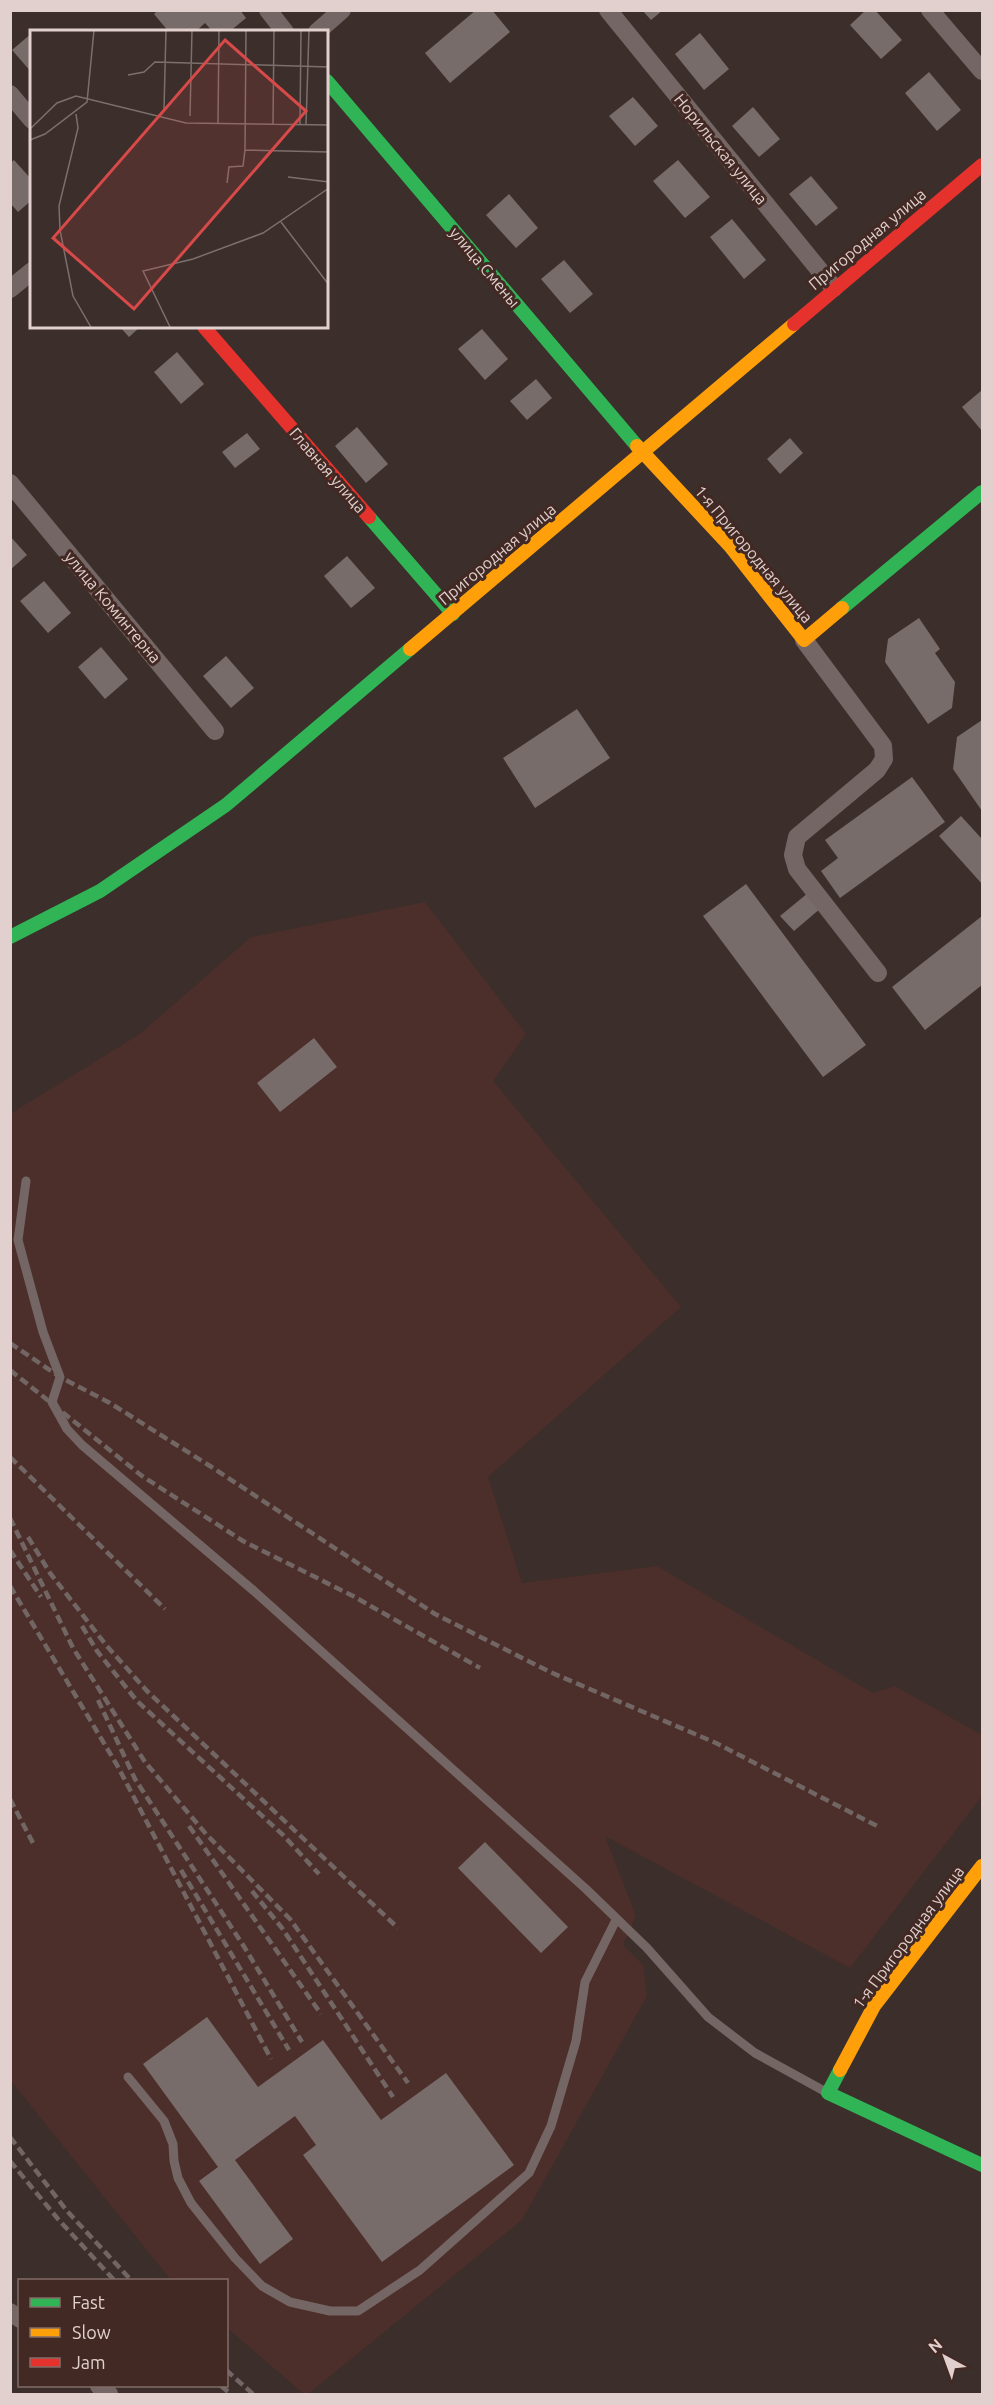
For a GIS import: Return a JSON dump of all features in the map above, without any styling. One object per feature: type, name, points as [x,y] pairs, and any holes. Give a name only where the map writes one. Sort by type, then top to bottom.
[{"type":"main road","name":"улица Смены","points":[[328,82],[642,452]]},
{"type":"main road","name":"Пригородная улица","points":[[10,937],[100,891],[226,805],[982,165]]},
{"type":"main road","name":"Главная улица","points":[[205,328],[453,614]]},
{"type":"main road","name":"1-я Пригородная улица","points":[[642,452],[730,546],[804,640],[982,492]]},
{"type":"main road","name":"1-я Пригородная улица","points":[[828,2093],[874,2006],[982,1866]]},
{"type":"main road","points":[[828,2093],[982,2165]]},
{"type":"street","points":[[268,10],[283,30]]},
{"type":"street","points":[[319,30],[342,10]]},
{"type":"street","name":"Норильская улица","points":[[608,10],[834,288]]},
{"type":"street","points":[[930,10],[982,71]]},
{"type":"street","points":[[10,94],[30,118]]},
{"type":"street","points":[[10,289],[30,273]]},
{"type":"street","name":"улица Коминтерна","points":[[10,483],[215,731]]},
{"type":"street","points":[[804,640],[883,746],[884,759],[877,770],[797,837],[793,855],[797,869],[878,973]]},
{"type":"lane","points":[[26,1181],[18,1240],[43,1332],[60,1377],[52,1402],[66,1429],[271,1606],[586,1889],[647,1948],[708,2017],[755,2053],[828,2093]]},
{"type":"lane","points":[[129,2077],[164,2121],[173,2144],[178,2178],[191,2203],[235,2258],[262,2286],[290,2302],[330,2311],[358,2310],[420,2270],[529,2172],[551,2126],[576,2042],[585,1982],[616,1920]]},
{"type":"shaded area","points":[[425,902],[526,1034],[493,1081],[681,1307],[488,1477],[522,1583],[657,1566],[873,1693],[895,1686],[982,1735],[982,1796],[850,1968],[605,1836],[636,1916],[623,1945],[643,1965],[647,1996],[522,2220],[308,2394],[304,2394],[228,2329],[228,2279],[170,2279],[11,2081],[10,1114],[140,1034],[251,937]]},
{"type":"building","points":[[158,10],[240,10],[246,18],[231,30],[211,30],[205,23],[197,30],[167,30],[154,14]]},
{"type":"building","points":[[476,10],[492,10],[510,32],[450,83],[425,53]]},
{"type":"building","points":[[642,10],[663,10],[651,20]]},
{"type":"building","points":[[866,10],[875,10],[902,40],[881,59],[850,25]]},
{"type":"building","points":[[700,33],[729,69],[704,90],[675,54]]},
{"type":"building","points":[[30,35],[30,71],[12,50]]},
{"type":"building","points":[[929,72],[961,110],[937,131],[905,93]]},
{"type":"building","points":[[633,97],[658,126],[635,146],[609,116]]},
{"type":"building","points":[[753,107],[780,139],[759,157],[732,126]]},
{"type":"building","points":[[14,160],[30,178],[30,202],[18,212],[10,203],[10,163]]},
{"type":"building","points":[[678,160],[710,197],[685,218],[653,181]]},
{"type":"building","points":[[811,176],[838,208],[816,226],[789,194]]},
{"type":"building","points":[[509,194],[538,228],[516,248],[486,215]]},
{"type":"building","points":[[732,219],[766,260],[744,279],[710,237]]},
{"type":"building","points":[[564,260],[593,294],[570,313],[541,279]]},
{"type":"building","points":[[121,328],[139,328],[129,337]]},
{"type":"building","points":[[482,329],[508,359],[485,380],[458,349]]},
{"type":"building","points":[[177,352],[204,384],[181,404],[154,372]]},
{"type":"building","points":[[536,379],[552,398],[527,420],[510,401]]},
{"type":"building","points":[[982,390],[982,431],[962,407]]},
{"type":"building","points":[[357,427],[388,464],[366,483],[335,446]]},
{"type":"building","points":[[247,433],[260,449],[235,468],[222,452]]},
{"type":"building","points":[[790,438],[803,453],[780,474],[767,459]]},
{"type":"building","points":[[10,536],[27,555],[10,570]]},
{"type":"building","points":[[347,556],[375,588],[351,608],[324,576]]},
{"type":"building","points":[[44,581],[71,613],[48,633],[20,601]]},
{"type":"building","points":[[919,618],[940,649],[935,653],[955,682],[952,708],[928,724],[885,662],[888,639]]},
{"type":"building","points":[[101,647],[128,679],[105,699],[78,667]]},
{"type":"building","points":[[226,656],[254,688],[231,708],[203,676]]},
{"type":"building","points":[[577,709],[610,758],[535,808],[503,758]]},
{"type":"building","points":[[982,720],[982,811],[953,769],[957,737]]},
{"type":"building","points":[[912,777],[945,822],[840,898],[821,871],[838,858],[825,840]]},
{"type":"building","points":[[961,816],[982,839],[982,884],[939,836]]},
{"type":"building","points":[[746,884],[866,1045],[823,1077],[703,916]]},
{"type":"building","points":[[808,893],[821,908],[794,931],[780,916]]},
{"type":"building","points":[[982,916],[982,985],[925,1030],[892,987]]},
{"type":"building","points":[[314,1038],[337,1067],[280,1112],[257,1083]]},
{"type":"building","points":[[485,1842],[568,1927],[541,1953],[458,1868]]},
{"type":"building","points":[[207,2017],[258,2087],[323,2040],[381,2120],[446,2073],[514,2165],[382,2262],[303,2155],[316,2145],[295,2116],[235,2160],[293,2239],[260,2264],[199,2181],[218,2167],[143,2064]]},
{"type":"railway","points":[[10,1343],[60,1377],[110,1403],[210,1466],[435,1614],[550,1672],[716,1743],[877,1826]]},
{"type":"railway","points":[[10,1370],[142,1476],[243,1541],[353,1596],[480,1668]]},
{"type":"railway","points":[[10,1457],[165,1609]]},
{"type":"railway","points":[[10,1518],[73,1648],[145,1762],[206,1834],[290,1919],[408,2083]]},
{"type":"railway","points":[[28,1537],[50,1573],[106,1645],[147,1691],[398,1928]]},
{"type":"railway","points":[[10,1550],[41,1597]]},
{"type":"railway","points":[[10,1586],[117,1765],[271,2059]]},
{"type":"railway","points":[[82,1626],[97,1651],[137,1701],[283,1835],[319,1874]]},
{"type":"railway","points":[[98,1700],[135,1779],[243,1945],[302,2042]]},
{"type":"railway","points":[[10,1799],[34,1845]]},
{"type":"railway","points":[[189,1826],[321,2014]]},
{"type":"railway","points":[[181,1870],[289,2050]]},
{"type":"railway","points":[[252,1891],[282,1928],[393,2097]]},
{"type":"railway","points":[[10,2137],[67,2211],[130,2279]]},
{"type":"railway","points":[[10,2161],[58,2219],[113,2279]]},
{"type":"railway","points":[[228,2372],[253,2394]]},
{"type":"railway","points":[[222,2387],[231,2394]]},
{"type":"traffic: fast","points":[[328,82],[637,446]]},
{"type":"traffic: fast","points":[[842,608],[982,492]]},
{"type":"traffic: fast","points":[[369,517],[453,614]]},
{"type":"traffic: fast","points":[[10,937],[100,891],[226,805],[410,649]]},
{"type":"traffic: fast","points":[[840,2070],[828,2093],[982,2165]]},
{"type":"traffic: slow","points":[[410,649],[794,324]]},
{"type":"traffic: slow","points":[[637,446],[730,546],[804,640],[842,608]]},
{"type":"traffic: slow","points":[[840,2070],[874,2006],[982,1866]]},
{"type":"traffic: jam","points":[[794,324],[982,165]]},
{"type":"traffic: jam","points":[[205,328],[369,517]]}]
